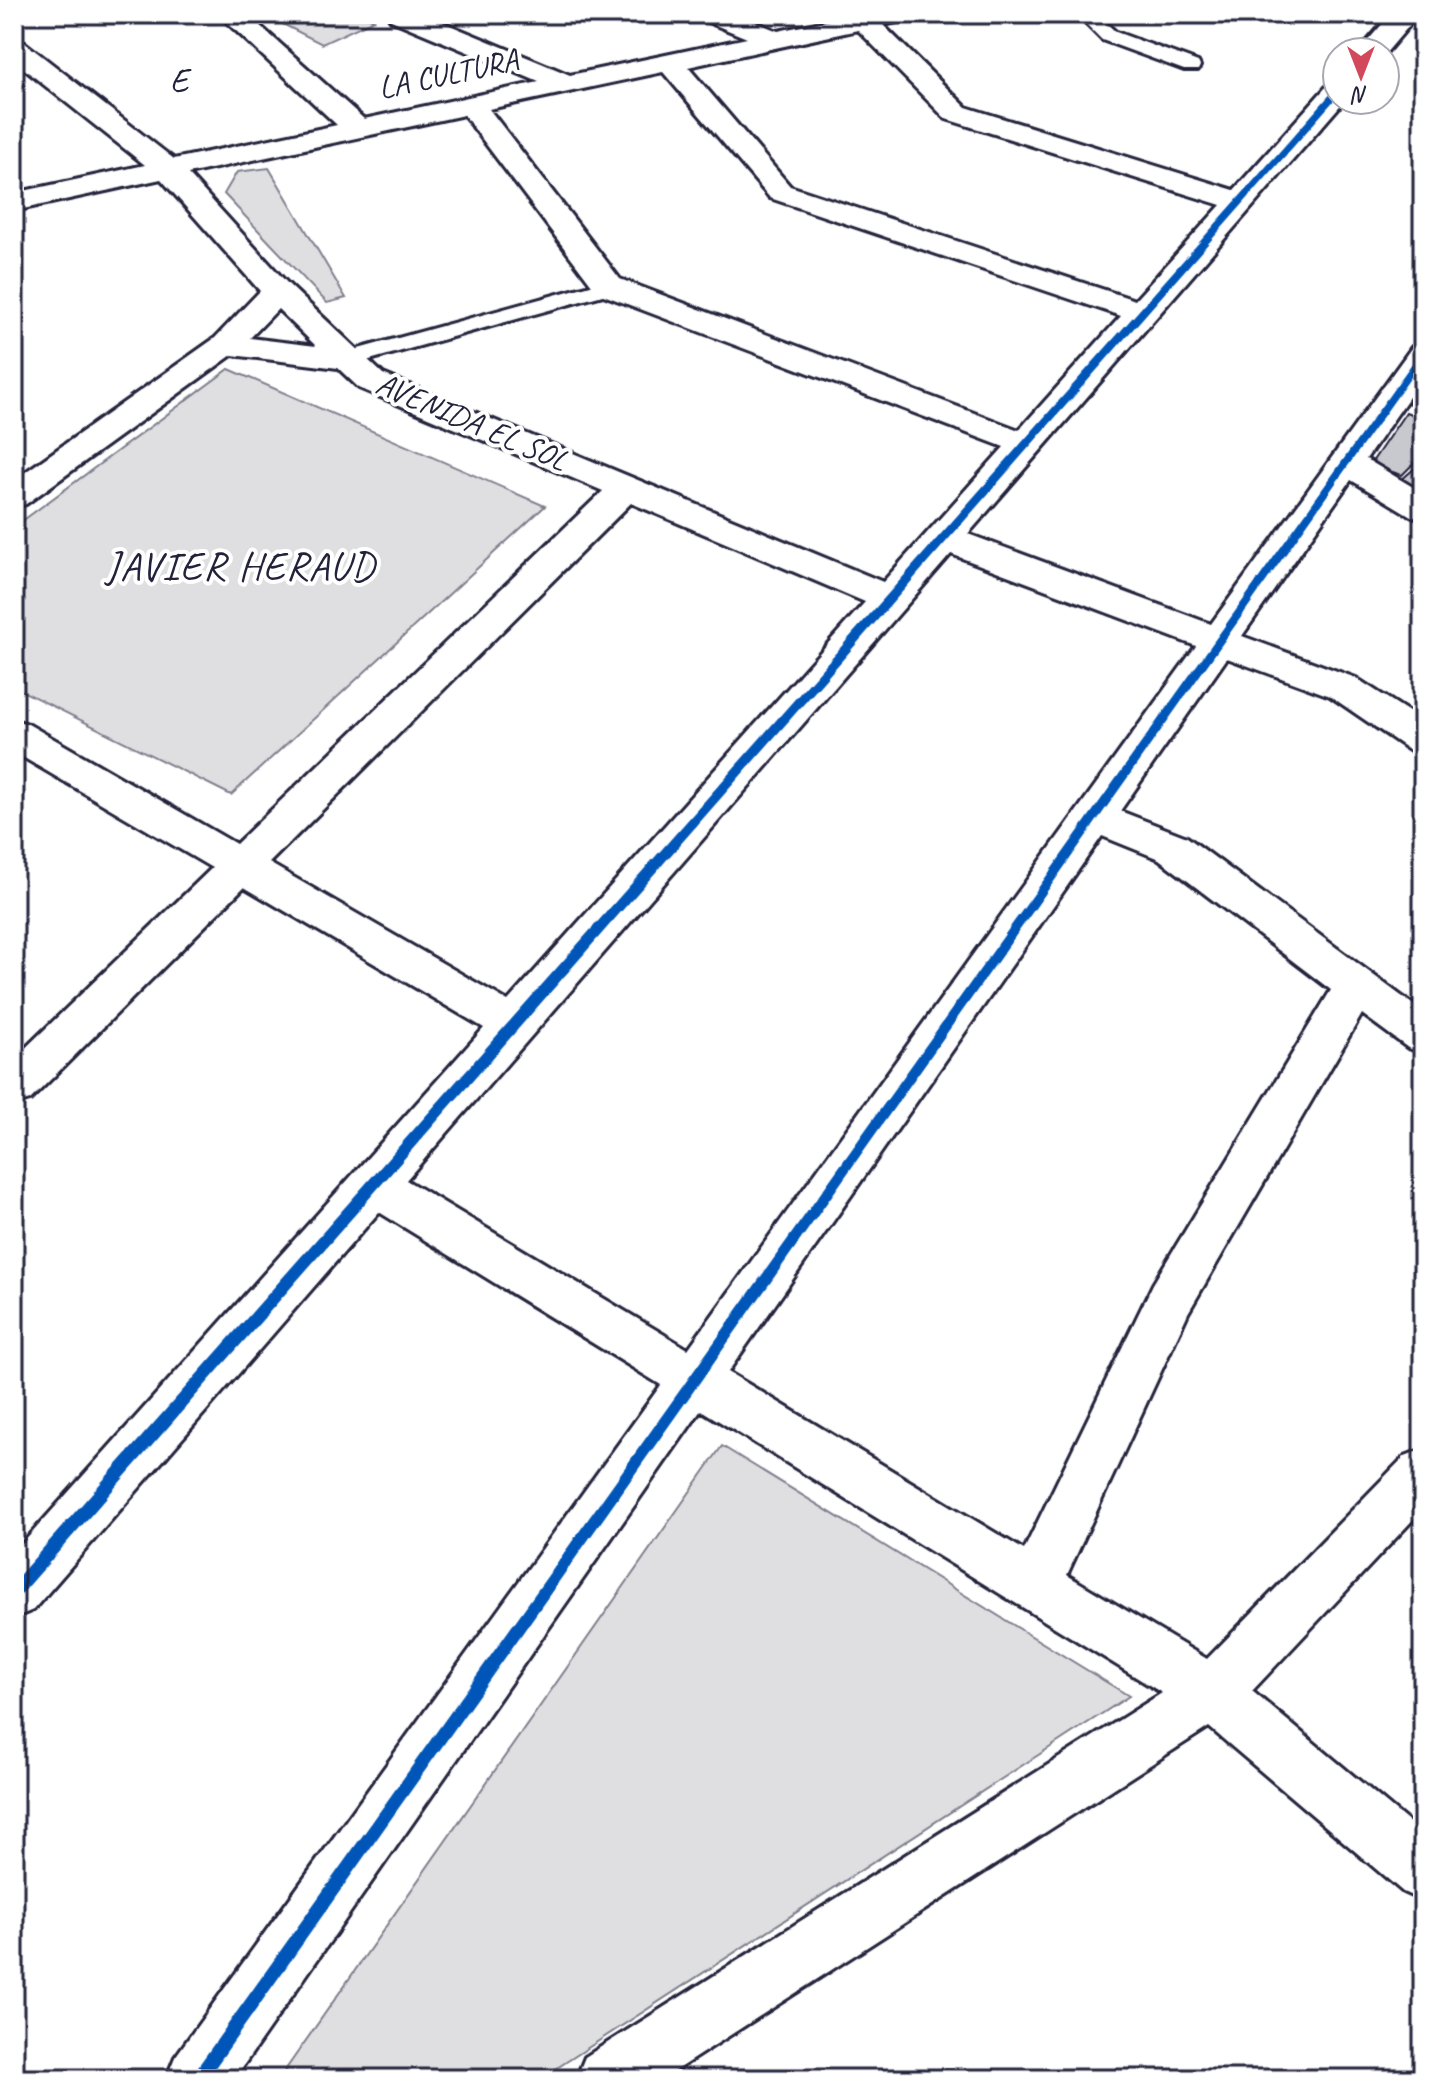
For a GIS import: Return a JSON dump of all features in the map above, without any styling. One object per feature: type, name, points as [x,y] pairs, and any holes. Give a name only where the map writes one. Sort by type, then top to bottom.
[{"type":"street","points":[[231,14],[358,129]]},
{"type":"street","points":[[400,14],[570,85]]},
{"type":"street","points":[[712,14],[776,40]]},
{"type":"street","name":"LA CULTURA","points":[[14,202],[897,14]]},
{"type":"street","points":[[1386,36],[1406,14]]},
{"type":"street","points":[[864,21],[956,113],[1241,202]]},
{"type":"street","name":"AVENIDA EL SOL","points":[[14,48],[168,169],[277,291],[371,381],[890,599]]},
{"type":"street","points":[[670,63],[780,192],[1142,313]]},
{"type":"street","points":[[471,105],[609,286],[1026,444]]},
{"type":"street","points":[[14,1592],[1321,110]]},
{"type":"street","points":[[14,496],[226,345],[277,291]]},
{"type":"street","points":[[226,345],[348,359]]},
{"type":"street","points":[[197,2079],[1423,354]]},
{"type":"street","points":[[1346,462],[1423,508]]},
{"type":"street","points":[[14,1087],[626,488]]},
{"type":"street","points":[[943,538],[1343,687],[1423,740]]},
{"type":"street","points":[[18,743],[240,865],[514,1025]]},
{"type":"street","points":[[1094,817],[1173,848],[1423,1036]]},
{"type":"street","points":[[1035,1585],[1170,1299],[1356,986]]},
{"type":"street","points":[[373,1184],[1212,1693],[1423,1872]]},
{"type":"street","points":[[607,2079],[1212,1693],[1423,1473]]},
{"type":"lane","points":[[1085,14],[1109,36],[1191,66]]},
{"type":"lane","points":[[348,359],[609,286]]},
{"type":"shaded area","points":[[263,14],[362,14],[374,20],[322,44]]},
{"type":"shaded area","points":[[269,168],[346,298],[327,303],[224,194],[237,172]]},
{"type":"shaded area","points":[[229,369],[545,506],[231,795],[14,687],[14,527]]},
{"type":"shaded area","points":[[722,1446],[1129,1696],[540,2079],[279,2079]]},
{"type":"building","points":[[1423,375],[1423,411],[1402,400]]},
{"type":"building","points":[[1406,412],[1423,419],[1423,454],[1402,475],[1370,465]]},
{"type":"building","points":[[1423,461],[1423,496],[1400,481]]},
{"type":"cycle path","points":[[14,1592],[1321,110]]},
{"type":"cycle path","points":[[197,2079],[1423,354]]},
{"type":"district","name":"E","points":[[180,80]]},
{"type":"district","name":"JAVIER HERAUD","points":[[241,565]]}]
